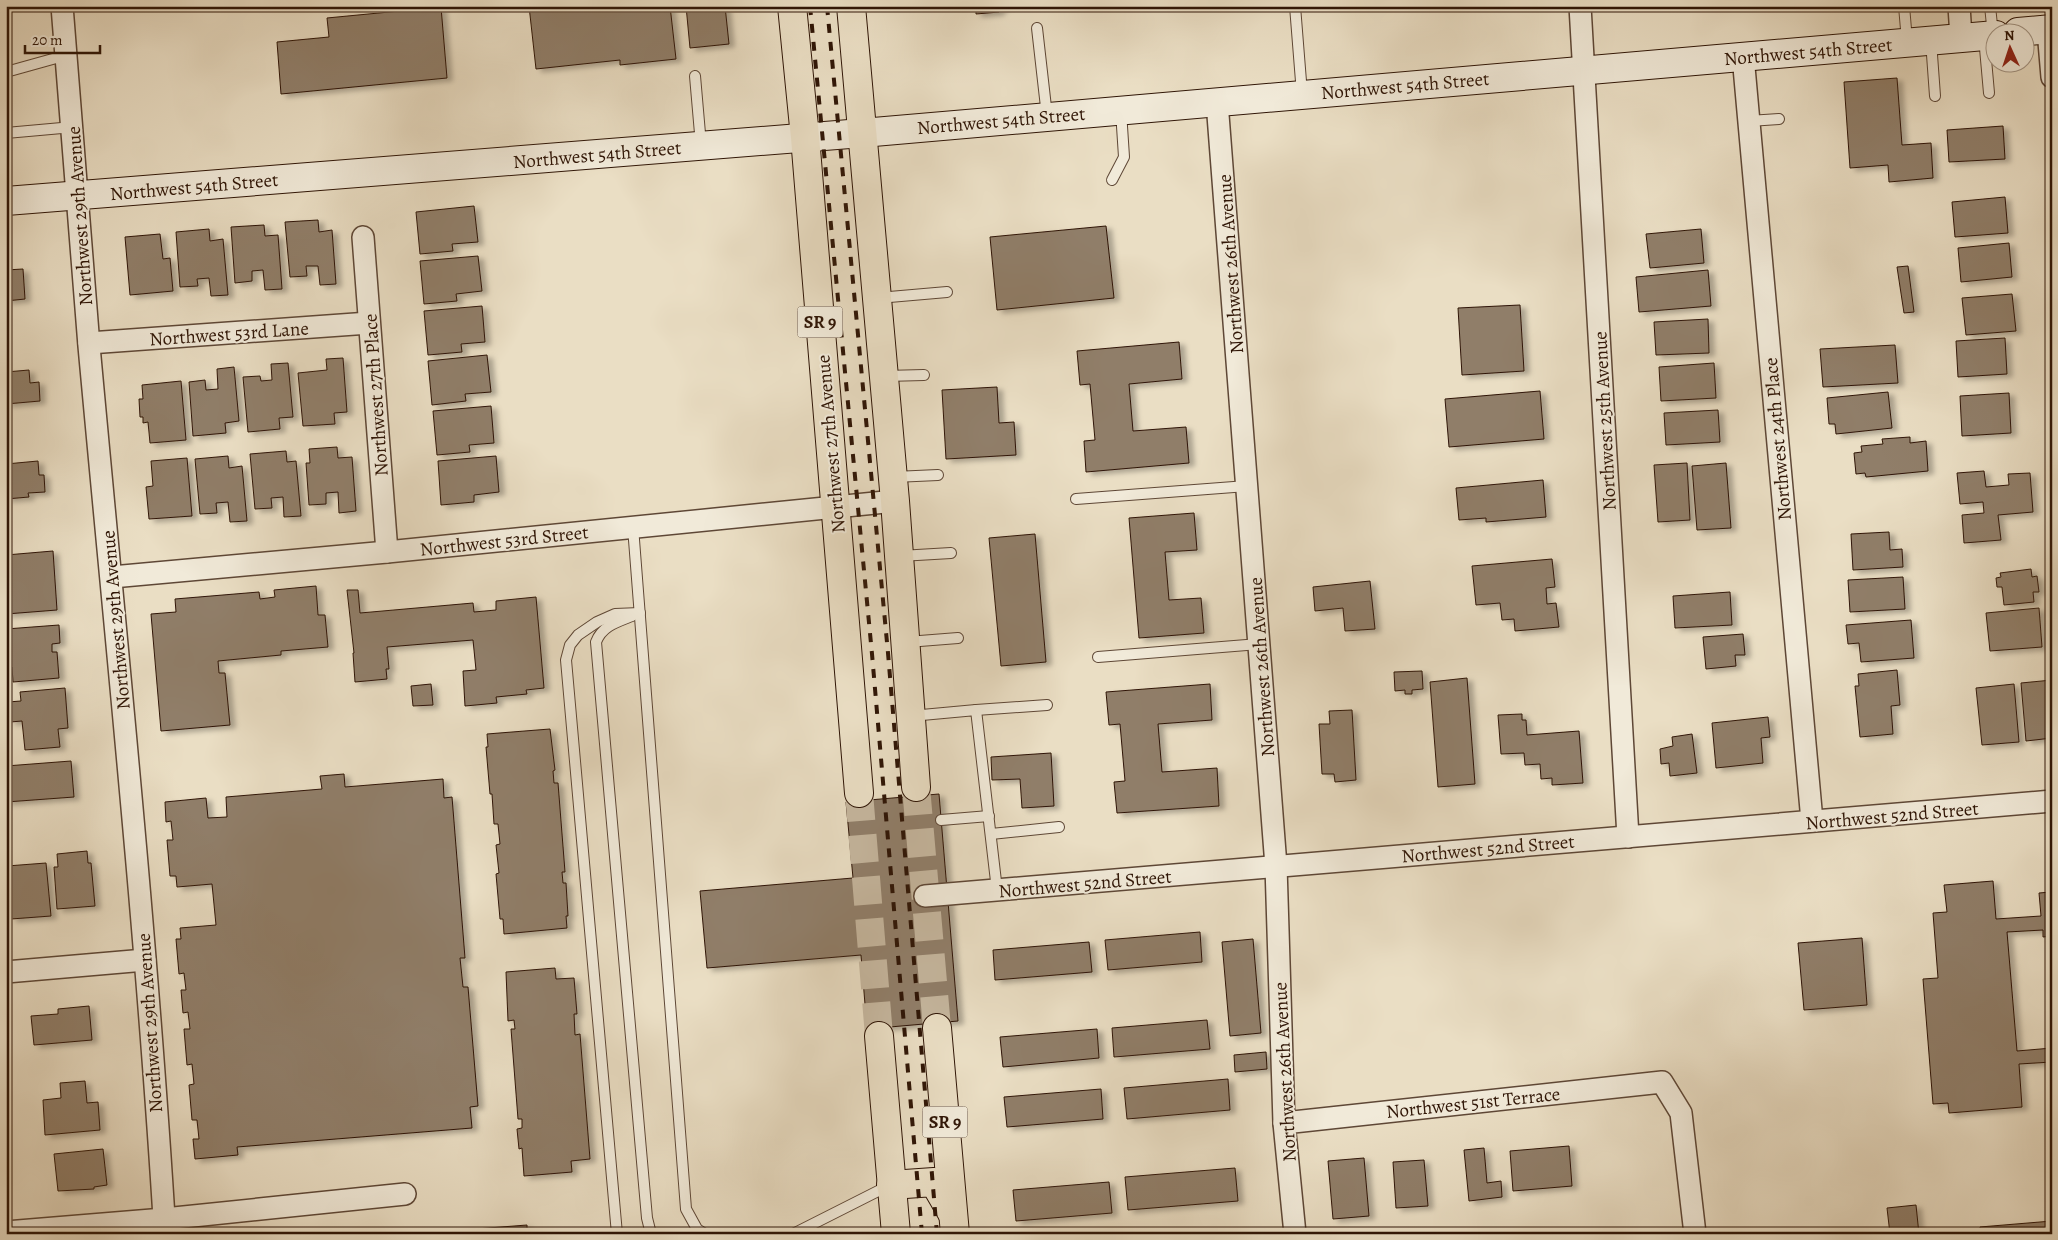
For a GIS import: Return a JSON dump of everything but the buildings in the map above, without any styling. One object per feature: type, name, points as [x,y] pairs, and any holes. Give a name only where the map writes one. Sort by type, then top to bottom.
[{"type":"main road","name":"Northwest 27th Avenue","points":[[792,6],[859,793]]},
{"type":"main road","points":[[851,6],[900,556],[916,787]]},
{"type":"main road","name":"Northwest 54th Street","points":[[2036,31],[2050,30]]},
{"type":"main road","name":"Northwest 54th Street","points":[[6,201],[862,133],[1986,35]]},
{"type":"main road","name":"SR 9","points":[[937,1028],[955,1225]]},
{"type":"main road","points":[[879,1036],[896,1234]]},
{"type":"main road","points":[[891,1185],[934,1182],[955,1225]]},
{"type":"street","name":"Northwest 29th Avenue","points":[[62,6],[89,343],[112,576],[145,960],[165,1226]]},
{"type":"street","name":"Northwest 25th Avenue","points":[[1580,6],[1628,837]]},
{"type":"street","points":[[1958,6],[1986,31]]},
{"type":"street","points":[[2050,30],[2052,77]]},
{"type":"street","name":"Northwest 24th Place","points":[[1743,56],[1812,821]]},
{"type":"street","name":"Northwest 26th Avenue","points":[[1217,102],[1276,866],[1284,1123],[1295,1234]]},
{"type":"street","name":"Northwest 27th Place","points":[[363,238],[387,552]]},
{"type":"street","name":"Northwest 53rd Lane","points":[[89,343],[369,323]]},
{"type":"street","name":"Northwest 53rd Street","points":[[112,576],[387,552],[836,507],[894,489]]},
{"type":"street","name":"Northwest 52nd Street","points":[[925,896],[2052,801]]},
{"type":"street","points":[[6,972],[145,960]]},
{"type":"street","name":"Northwest 51st Terrace","points":[[1284,1123],[1662,1082],[1681,1112],[1695,1234]]},
{"type":"street","points":[[6,1232],[165,1226],[406,1194]]},
{"type":"lane","points":[[1294,6],[1302,94]]},
{"type":"lane","points":[[1904,6],[1919,41],[1934,96]]},
{"type":"lane","points":[[1990,6],[1990,22]]},
{"type":"lane","points":[[1038,28],[1047,117]]},
{"type":"lane","points":[[6,72],[67,55]]},
{"type":"lane","points":[[1989,72],[1989,93]]},
{"type":"lane","points":[[695,76],[701,146]]},
{"type":"lane","points":[[1112,180],[1124,157],[1120,110]]},
{"type":"lane","points":[[1749,121],[1779,119]]},
{"type":"lane","points":[[6,133],[73,128]]},
{"type":"lane","points":[[877,298],[947,292]]},
{"type":"lane","points":[[884,376],[924,375]]},
{"type":"lane","points":[[894,489],[938,475]]},
{"type":"lane","points":[[1076,499],[1247,486]]},
{"type":"lane","points":[[633,527],[686,1209],[697,1229],[705,1234]]},
{"type":"lane","points":[[900,556],[950,553]]},
{"type":"lane","points":[[617,1234],[566,660],[570,645],[578,635],[597,622],[615,614],[640,613]]},
{"type":"lane","points":[[640,613],[608,626],[599,633],[596,642],[647,1218],[651,1234]]},
{"type":"lane","points":[[906,642],[958,638]]},
{"type":"lane","points":[[1098,657],[1259,644]]},
{"type":"lane","points":[[911,716],[1047,705]]},
{"type":"lane","points":[[976,710],[997,890]]},
{"type":"lane","points":[[941,820],[989,816]]},
{"type":"lane","points":[[991,834],[1059,827]]},
{"type":"lane","points":[[793,1234],[891,1185]]},
{"type":"tunnel","points":[[916,787],[937,1028]]},
{"type":"tunnel","points":[[859,793],[879,1036]]},
{"type":"railway","points":[[810,6],[872,654],[922,1234]]},
{"type":"railway","points":[[827,6],[888,653],[937,1234]]}]
